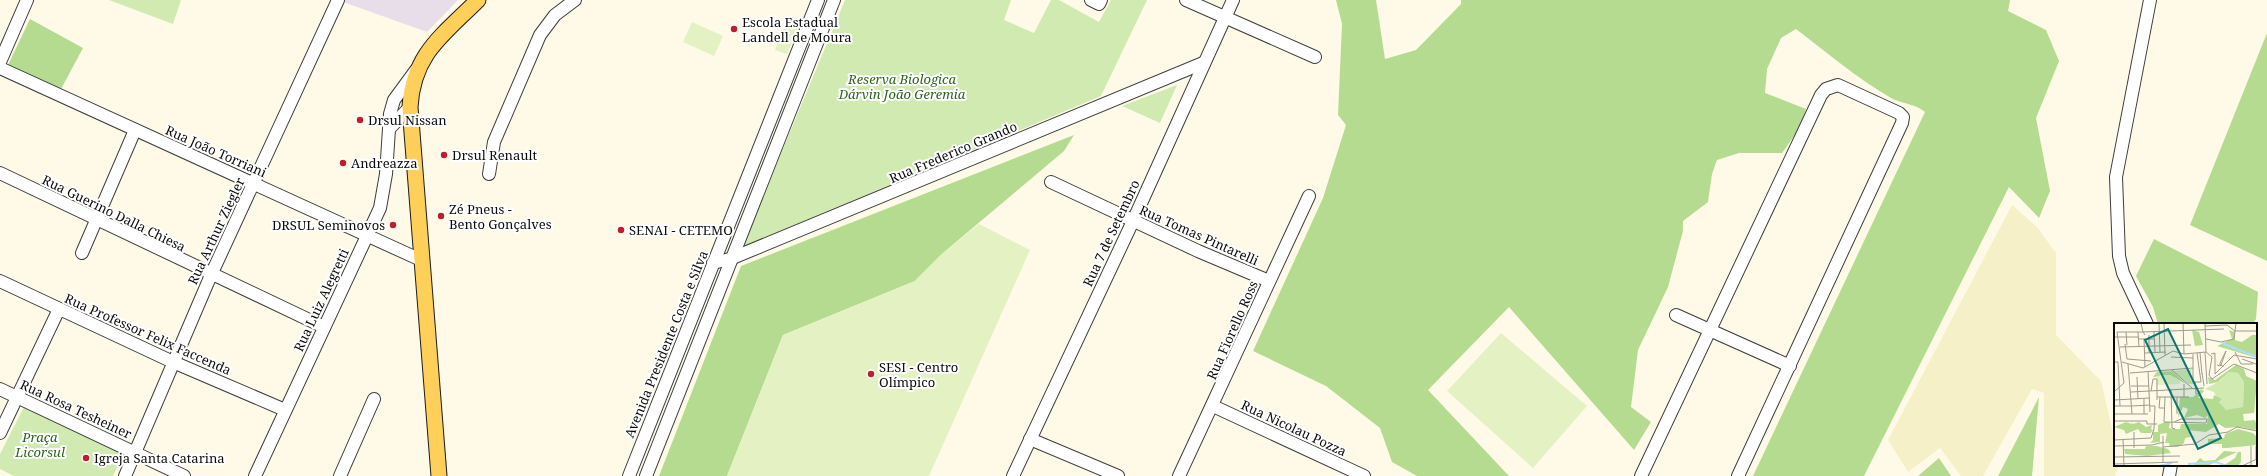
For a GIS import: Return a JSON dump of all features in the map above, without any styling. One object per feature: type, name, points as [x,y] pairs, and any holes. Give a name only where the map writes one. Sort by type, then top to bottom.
[{"type":"main road","points":[[439,476],[410,107],[412,82],[417,69],[427,53],[478,0]]},
{"type":"street","points":[[0,62],[27,0]]},
{"type":"street","name":"Rua Arthur Ziegler","points":[[125,476],[211,275],[338,0]]},
{"type":"street","points":[[489,174],[494,142],[540,35],[555,15],[575,0]]},
{"type":"street","name":"Avenida Presidente Costa e Silva","points":[[629,476],[818,0]]},
{"type":"street","points":[[646,476],[730,259],[834,0]]},
{"type":"street","points":[[1186,0],[1316,57]]},
{"type":"street","name":"Rua 7 de Setembro","points":[[1013,476],[1233,0]]},
{"type":"street","points":[[2147,323],[2123,273],[2118,256],[2116,177],[2150,0]]},
{"type":"street","points":[[795,58],[808,63]]},
{"type":"street","name":"Rua Frederico Grando","points":[[713,263],[730,259],[1203,63]]},
{"type":"street","name":"Rua João Torriani","points":[[0,68],[253,182],[421,260]]},
{"type":"street","name":"Rua Luiz Alegretti","points":[[254,476],[380,208],[384,189],[390,114],[394,100],[417,69]]},
{"type":"street","points":[[1641,476],[1709,329],[1821,95],[1826,89],[1838,85],[1899,113],[1902,117],[1902,123],[1738,476]]},
{"type":"street","points":[[389,129],[410,107]]},
{"type":"street","points":[[775,107],[789,112]]},
{"type":"street","points":[[82,253],[135,130]]},
{"type":"street","name":"Rua Guerino Dalla Chiesa","points":[[0,173],[211,275],[324,327]]},
{"type":"street","name":"Rua Tomas Pintarelli","points":[[1051,182],[1132,221],[1270,281]]},
{"type":"street","name":"Rua Fiorello Ross","points":[[1179,476],[1213,406],[1309,196]]},
{"type":"street","name":"Rua Professor Felix Faccenda","points":[[0,281],[173,362],[285,410]]},
{"type":"street","points":[[0,433],[59,309]]},
{"type":"street","points":[[1676,315],[1790,366]]},
{"type":"street","name":"Rua Rosa Tesheiner","points":[[0,389],[184,476]]},
{"type":"street","points":[[340,476],[374,399]]},
{"type":"street","name":"Rua Nicolau Pozza","points":[[1213,406],[1364,476]]},
{"type":"street","points":[[1030,439],[1118,476]]},
{"type":"street","points":[[2169,476],[2171,466]]},
{"type":"shaded area","points":[[343,0],[458,0],[427,32],[343,2]]},
{"type":"shaded area","points":[[2012,205],[2037,227],[2056,253],[2056,335],[2101,381],[2114,437],[2114,466],[2119,466],[2115,476],[2044,476],[2044,393],[2032,389],[1983,476],[1961,476],[1940,448],[1908,472],[1888,440]]},
{"type":"green space","points":[[109,0],[181,0],[173,24]]},
{"type":"green space","name":"Reserva Biologica Dárvin João Geremia","points":[[845,0],[1011,0],[1004,20],[1034,33],[1051,0],[1059,0],[1099,22],[1111,0],[1147,0],[1101,96],[742,247]]},
{"type":"green space","points":[[1336,0],[1376,0],[1385,59],[1416,50],[1461,4],[1461,0],[2010,0],[2008,11],[2046,30],[2059,61],[2036,118],[2050,191],[2039,218],[2009,187],[1864,476],[1753,476],[1925,112],[1891,98],[1878,90],[1842,65],[1796,29],[1781,38],[1767,69],[1765,93],[1806,109],[1799,129],[1782,153],[1739,153],[1717,160],[1712,174],[1708,202],[1683,221],[1683,231],[1668,287],[1638,350],[1631,407],[1651,422],[1634,450],[1509,307],[1428,390],[1509,476],[1417,476],[1392,462],[1380,428],[1326,386],[1253,351],[1323,198],[1346,125],[1338,115],[1342,24]]},
{"type":"green space","points":[[30,19],[83,48],[61,89],[7,67]]},
{"type":"green space","points":[[787,20],[799,25],[787,54],[775,50]]},
{"type":"green space","points":[[692,22],[723,36],[714,56],[683,42]]},
{"type":"green space","points":[[2267,33],[2267,261],[2190,225]]},
{"type":"green space","points":[[1177,85],[1160,123],[1122,106]]},
{"type":"green space","points":[[1074,135],[1064,151],[943,253],[915,281],[783,335],[727,476],[659,476],[741,266]]},
{"type":"green space","name":"SESI - Centro Olímpico","points":[[979,224],[1030,250],[929,476],[727,476],[783,335],[915,281],[943,253]]},
{"type":"green space","points":[[2154,239],[2258,292],[2256,319],[2254,323],[2158,323],[2153,307],[2136,276]]},
{"type":"green space","points":[[1501,333],[1587,406],[1533,468],[1447,391]]},
{"type":"green space","points":[[2039,397],[2032,476],[1998,476]]},
{"type":"green space","name":"Praça Licorsul","points":[[26,403],[125,450],[113,476],[14,476],[0,469],[0,454]]},
{"type":"green space","points":[[1939,458],[1951,476],[1918,476]]},
{"type":"place","name":"Escola Estadual Landell de Moura","points":[[734,29]]},
{"type":"place","name":"Drsul Nissan","points":[[360,120]]},
{"type":"place","name":"Drsul Renault","points":[[444,155]]},
{"type":"place","name":"Andreazza","points":[[343,163]]},
{"type":"place","name":"Zé Pneus - Bento Gonçalves","points":[[441,216]]},
{"type":"place","name":"DRSUL Seminovos","points":[[393,225]]},
{"type":"place","name":"SENAI - CETEMO","points":[[621,230]]},
{"type":"place","name":"SESI - Centro Olímpico","points":[[871,374]]},
{"type":"place","name":"Igreja Santa Catarina","points":[[86,458]]}]
